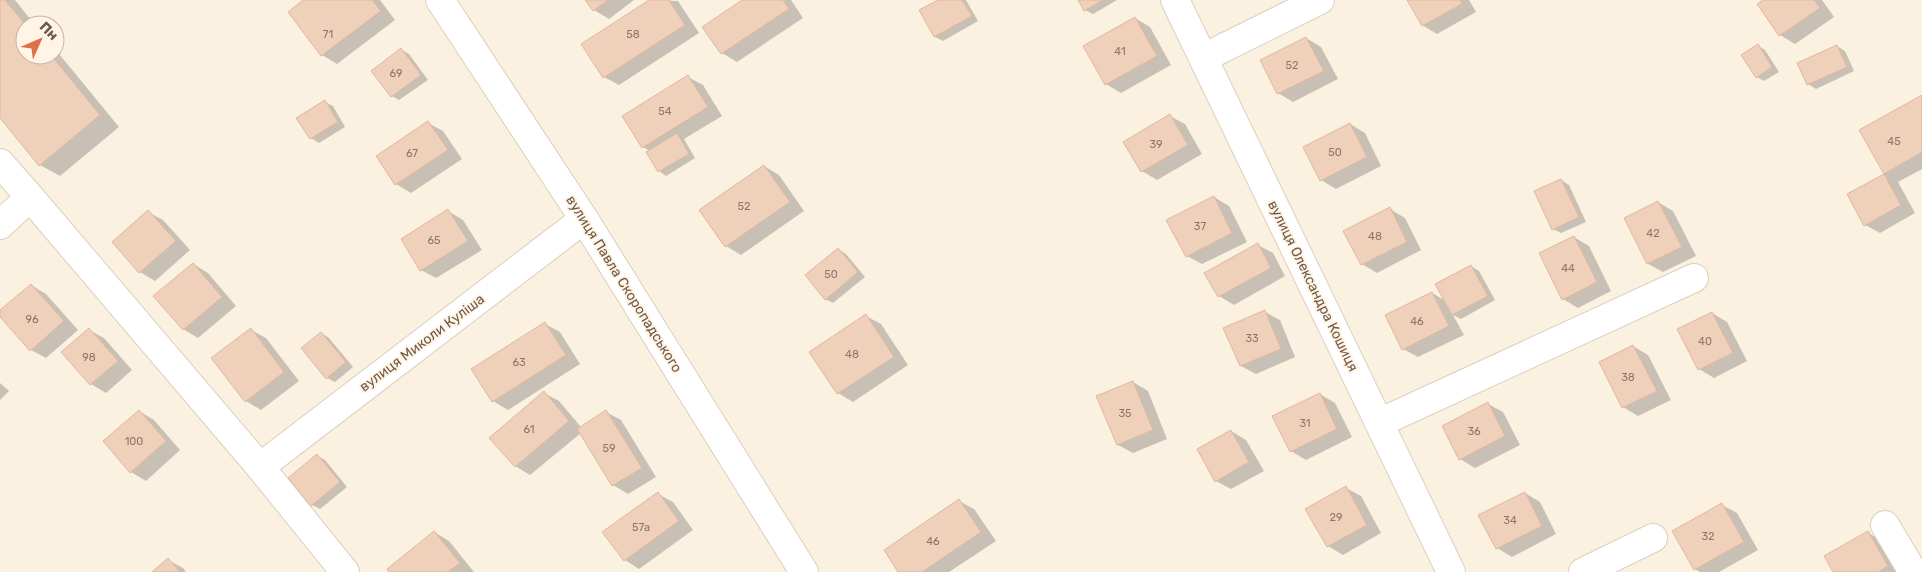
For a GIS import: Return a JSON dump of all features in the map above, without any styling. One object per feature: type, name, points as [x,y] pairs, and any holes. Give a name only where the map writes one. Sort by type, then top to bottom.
[{"type":"street","name":"вулиця Павла Скоропадського","points":[[440,0],[584,219],[804,572]]},
{"type":"street","name":"вулиця Олександра Кошиця","points":[[1175,0],[1452,572]]},
{"type":"street","points":[[1203,58],[1320,0]]},
{"type":"street","points":[[0,163],[260,467],[345,572]]},
{"type":"street","points":[[0,225],[30,197]]},
{"type":"street","name":"вулиця Миколи Куліша","points":[[260,467],[584,219]]},
{"type":"street","points":[[1379,423],[1694,278]]},
{"type":"street","points":[[1885,525],[1913,572]]},
{"type":"street","points":[[1583,572],[1653,538]]},
{"type":"building","points":[[0,0],[5,0],[18,15],[15,15],[15,65],[59,65],[100,115],[39,166],[0,118]]},
{"type":"building","points":[[303,0],[372,0],[381,11],[321,56],[288,12]]},
{"type":"building","points":[[585,0],[608,0],[593,11]]},
{"type":"building","points":[[649,0],[669,0],[685,25],[603,78],[581,44]]},
{"type":"building","points":[[742,0],[783,0],[789,9],[721,54],[702,27]]},
{"type":"building","points":[[938,0],[962,0],[972,16],[934,37],[919,10]]},
{"type":"building","points":[[1078,0],[1103,0],[1084,11]]},
{"type":"building","points":[[1407,0],[1460,0],[1462,4],[1422,26]]},
{"type":"building","points":[[1763,0],[1814,0],[1820,8],[1779,36],[1757,4]]},
{"type":"building","points":[[1135,17],[1157,56],[1105,85],[1083,46]]},
{"type":"building","points":[[1306,37],[1324,71],[1277,94],[1260,60]]},
{"type":"building","points":[[1758,44],[1772,67],[1756,78],[1741,55]]},
{"type":"building","points":[[1837,45],[1847,67],[1807,85],[1797,63]]},
{"type":"building","points":[[401,48],[421,75],[391,97],[371,71]]},
{"type":"building","points":[[688,75],[708,107],[642,148],[622,116]]},
{"type":"building","points":[[1922,95],[1922,152],[1884,174],[1859,130]]},
{"type":"building","points":[[325,100],[338,122],[310,139],[296,118]]},
{"type":"building","points":[[1170,114],[1188,145],[1141,172],[1123,142]]},
{"type":"building","points":[[428,121],[448,150],[395,185],[376,156]]},
{"type":"building","points":[[1350,123],[1367,157],[1320,181],[1303,147]]},
{"type":"building","points":[[677,133],[689,154],[658,172],[646,152]]},
{"type":"building","points":[[764,165],[790,202],[725,247],[699,210]]},
{"type":"building","points":[[1884,174],[1901,205],[1864,226],[1847,194]]},
{"type":"building","points":[[1561,179],[1579,217],[1552,230],[1534,191]]},
{"type":"building","points":[[1214,196],[1232,233],[1186,257],[1166,220]]},
{"type":"building","points":[[1658,201],[1682,247],[1647,264],[1624,218]]},
{"type":"building","points":[[1390,207],[1407,242],[1361,265],[1343,231]]},
{"type":"building","points":[[448,209],[468,241],[420,271],[401,239]]},
{"type":"building","points":[[148,210],[176,241],[139,273],[112,242]]},
{"type":"building","points":[[1574,236],[1597,282],[1562,300],[1539,253]]},
{"type":"building","points":[[1258,243],[1271,268],[1218,297],[1204,273]]},
{"type":"building","points":[[838,248],[858,272],[825,300],[805,275]]},
{"type":"building","points":[[193,263],[222,297],[183,330],[153,296]]},
{"type":"building","points":[[1471,265],[1488,296],[1452,315],[1435,284]]},
{"type":"building","points":[[31,284],[64,321],[30,351],[0,317],[0,310]]},
{"type":"building","points":[[1432,292],[1449,326],[1402,350],[1385,315]]},
{"type":"building","points":[[1265,310],[1281,349],[1240,366],[1223,328]]},
{"type":"building","points":[[1712,312],[1733,353],[1698,370],[1677,329]]},
{"type":"building","points":[[866,314],[894,357],[837,394],[809,352]]},
{"type":"building","points":[[545,322],[566,355],[492,402],[471,369]]},
{"type":"building","points":[[89,328],[118,361],[90,385],[61,352]]},
{"type":"building","points":[[251,328],[284,372],[245,402],[211,358]]},
{"type":"building","points":[[321,332],[346,362],[326,379],[301,348]]},
{"type":"building","points":[[1633,345],[1657,391],[1622,408],[1599,362]]},
{"type":"building","points":[[1133,381],[1153,430],[1117,445],[1096,396]]},
{"type":"building","points":[[544,391],[569,421],[515,467],[489,438]]},
{"type":"building","points":[[1320,393],[1337,429],[1290,452],[1272,416]]},
{"type":"building","points":[[1488,402],[1505,436],[1459,460],[1442,426]]},
{"type":"building","points":[[139,410],[166,441],[130,473],[103,441]]},
{"type":"building","points":[[606,410],[642,468],[612,486],[577,429]]},
{"type":"building","points":[[1231,430],[1249,462],[1215,482],[1197,449]]},
{"type":"building","points":[[317,454],[340,482],[311,506],[288,478]]},
{"type":"building","points":[[1346,486],[1367,525],[1327,547],[1305,509]]},
{"type":"building","points":[[658,492],[679,521],[624,561],[602,532]]},
{"type":"building","points":[[1525,492],[1542,526],[1496,549],[1478,515]]},
{"type":"building","points":[[959,499],[981,532],[922,572],[898,572],[884,550]]},
{"type":"building","points":[[1722,503],[1744,542],[1694,570],[1672,531]]},
{"type":"building","points":[[434,531],[460,563],[448,572],[389,572],[387,569]]},
{"type":"building","points":[[1868,531],[1888,566],[1878,572],[1833,572],[1824,556]]},
{"type":"building","points":[[168,558],[180,572],[152,572]]}]
